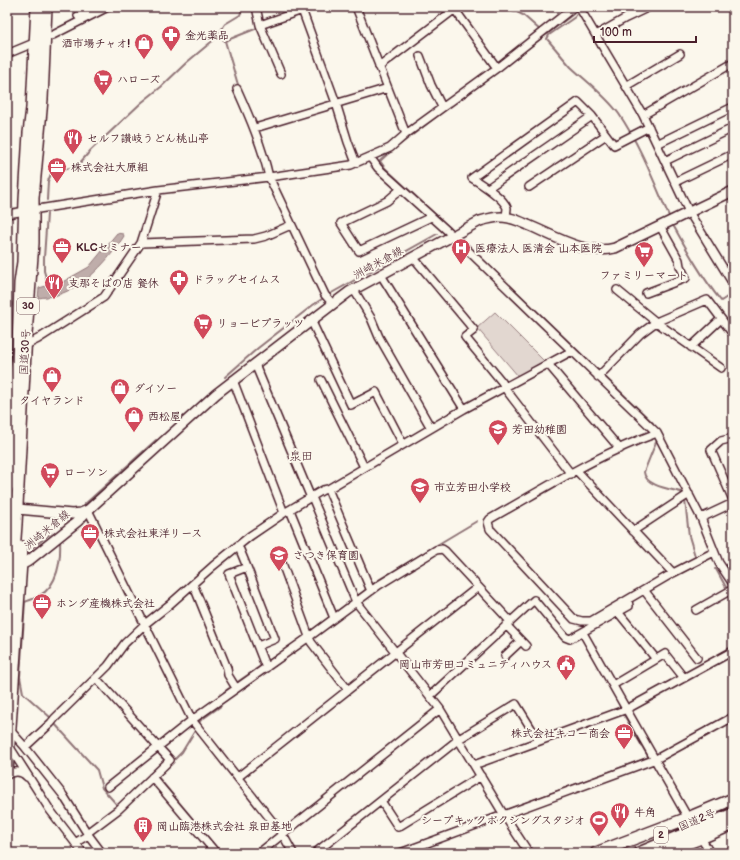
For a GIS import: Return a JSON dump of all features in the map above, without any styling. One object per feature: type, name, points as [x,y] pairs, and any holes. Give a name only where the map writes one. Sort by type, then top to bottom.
[{"type":"highway","name":"国道30号","points":[[37,7],[40,40]]},
{"type":"highway","name":"国道30号","points":[[7,650],[10,605],[12,509],[22,347],[20,283],[29,211],[29,133],[40,40],[46,7]]},
{"type":"highway","name":"国道30号","points":[[7,487],[22,347]]},
{"type":"highway","points":[[7,772],[23,524],[12,509]]},
{"type":"highway","points":[[600,851],[688,818],[733,799]]},
{"type":"highway","name":"国道2号","points":[[639,853],[708,821],[733,805]]},
{"type":"highway","name":"国道2号","points":[[616,853],[708,821],[733,814]]},
{"type":"highway","points":[[660,853],[733,824]]},
{"type":"main road","name":"洲崎米倉線","points":[[21,565],[27,562],[78,521],[193,414],[233,380],[311,320],[329,298],[354,290],[413,257],[449,232],[491,217],[506,218],[516,220],[575,245],[594,250],[605,250],[615,248],[733,191]]},
{"type":"main road","name":"洲崎米倉線","points":[[12,509],[72,514],[87,511]]},
{"type":"street","points":[[78,7],[78,19]]},
{"type":"street","points":[[7,54],[40,40],[78,19],[96,7]]},
{"type":"street","points":[[78,19],[108,7]]},
{"type":"street","points":[[256,7],[260,27],[281,74]]},
{"type":"street","points":[[260,27],[311,7]]},
{"type":"street","points":[[356,7],[406,134]]},
{"type":"street","points":[[596,35],[649,7]]},
{"type":"street","points":[[379,67],[454,8],[497,68]]},
{"type":"street","points":[[7,214],[158,190],[351,166],[390,148],[406,134],[497,68],[542,32],[578,8],[596,35],[643,115],[689,212],[733,284]]},
{"type":"street","points":[[302,10],[356,163]]},
{"type":"street","points":[[626,86],[680,54]]},
{"type":"street","points":[[420,56],[431,85],[442,107]]},
{"type":"street","points":[[643,115],[733,63]]},
{"type":"street","points":[[255,128],[388,88]]},
{"type":"street","points":[[237,89],[255,128],[266,162],[268,177],[329,298]]},
{"type":"street","points":[[506,218],[507,208],[502,201],[488,188],[472,178],[578,102],[592,116],[614,145],[649,127]]},
{"type":"street","points":[[657,144],[733,107]]},
{"type":"street","points":[[488,188],[592,116]]},
{"type":"street","points":[[665,161],[733,128]]},
{"type":"street","points":[[529,187],[606,135]]},
{"type":"street","points":[[675,182],[733,154]]},
{"type":"street","points":[[370,157],[378,168],[449,232],[572,351],[600,375],[657,433],[686,496],[701,518],[714,552],[731,589],[696,610]]},
{"type":"street","points":[[401,189],[387,201],[341,223],[359,251],[431,217]]},
{"type":"street","points":[[22,347],[104,297],[141,243],[158,190]]},
{"type":"street","points":[[141,243],[254,238],[266,236],[291,224]]},
{"type":"street","points":[[646,293],[686,278],[680,266],[679,260],[660,226]]},
{"type":"street","points":[[413,257],[474,330],[466,337],[574,472],[674,573]]},
{"type":"street","points":[[381,275],[464,409]]},
{"type":"street","points":[[354,290],[371,318],[379,337],[431,428]]},
{"type":"street","points":[[617,290],[656,322],[721,368]]},
{"type":"street","points":[[600,375],[640,334],[656,322],[707,300],[720,319],[733,332]]},
{"type":"street","points":[[691,347],[720,319]]},
{"type":"street","points":[[311,320],[351,405],[376,392],[404,444]]},
{"type":"street","points":[[25,747],[98,679],[125,644],[145,624],[194,586],[239,548],[289,512],[364,467],[464,409],[572,351]]},
{"type":"street","points":[[255,364],[355,599],[440,709],[529,853]]},
{"type":"street","points":[[548,364],[620,449]]},
{"type":"street","points":[[233,380],[333,616]]},
{"type":"street","points":[[321,380],[364,467]]},
{"type":"street","points":[[657,433],[635,441],[574,472],[490,519],[488,522],[490,529],[574,620],[582,622],[591,621],[674,573],[714,552]]},
{"type":"street","points":[[733,438],[721,441],[711,450],[733,500]]},
{"type":"street","points":[[328,489],[370,588]]},
{"type":"street","points":[[633,531],[686,496]]},
{"type":"street","points":[[701,518],[733,503]]},
{"type":"street","points":[[87,511],[192,720],[283,835],[293,853]]},
{"type":"street","points":[[239,548],[276,639],[258,646]]},
{"type":"street","points":[[108,787],[235,686],[308,635],[370,588],[436,550],[442,549],[508,623],[523,644],[505,656]]},
{"type":"street","points":[[282,563],[311,642],[348,690]]},
{"type":"street","points":[[247,567],[229,574],[265,665]]},
{"type":"street","points":[[194,586],[227,668],[228,675],[235,686]]},
{"type":"street","points":[[238,778],[478,588]]},
{"type":"street","points":[[644,590],[697,658]]},
{"type":"street","points":[[430,696],[534,600],[567,639],[570,639],[629,606],[628,600]]},
{"type":"street","points":[[618,612],[656,659]]},
{"type":"street","points":[[583,633],[628,711],[653,760],[688,818]]},
{"type":"street","points":[[474,765],[628,711],[733,651]]},
{"type":"street","points":[[613,685],[665,654],[684,678]]},
{"type":"street","points":[[75,843],[119,809],[153,779],[170,760],[98,679]]},
{"type":"street","points":[[315,853],[459,739],[516,704],[539,741]]},
{"type":"street","points":[[259,853],[440,709]]},
{"type":"street","points":[[400,853],[505,813],[653,760],[733,716]]},
{"type":"street","points":[[9,729],[63,795],[87,834],[102,853]]},
{"type":"street","points":[[8,744],[31,782]]},
{"type":"street","points":[[7,775],[15,772],[25,774],[83,853]]},
{"type":"street","points":[[381,801],[398,827],[481,776]]},
{"type":"street","points":[[153,779],[216,853]]},
{"type":"street","points":[[701,838],[710,853]]},
{"type":"street","points":[[588,853],[600,851]]},
{"type":"shaded area","points":[[117,233],[123,234],[124,236],[104,263],[87,279],[77,286],[55,296],[38,298],[39,288],[59,284],[89,267]]},
{"type":"shaded area","points":[[495,312],[544,361],[518,376],[477,328]]},
{"type":"waterway","points":[[47,200],[48,181],[51,174],[56,171],[75,167],[79,164],[91,150],[141,103],[216,38],[225,24],[240,15],[243,7]]},
{"type":"waterway","points":[[313,9],[319,7]]},
{"type":"waterway","points":[[506,7],[523,15],[541,31]]},
{"type":"waterway","points":[[583,7],[575,17],[549,35],[547,39],[571,67],[602,95],[619,114],[640,151],[669,216]]},
{"type":"waterway","points":[[502,68],[572,15],[579,8]]},
{"type":"waterway","points":[[218,35],[225,41],[260,27]]},
{"type":"waterway","points":[[225,41],[239,88]]},
{"type":"waterway","points":[[398,146],[466,94]]},
{"type":"waterway","points":[[391,151],[380,161],[385,168],[450,228]]},
{"type":"waterway","points":[[47,214],[44,271],[49,287]]},
{"type":"waterway","points":[[673,225],[701,274],[721,301],[733,293]]},
{"type":"waterway","points":[[328,295],[437,234]]},
{"type":"waterway","points":[[478,255],[600,372]]},
{"type":"waterway","points":[[225,377],[258,348],[325,297]]},
{"type":"waterway","points":[[603,375],[653,423]]},
{"type":"waterway","points":[[85,504],[156,440]]},
{"type":"waterway","points":[[656,442],[644,472],[645,477],[653,484],[681,492],[683,496]]},
{"type":"waterway","points":[[317,497],[325,493]]},
{"type":"waterway","points":[[685,500],[689,536],[695,556]]},
{"type":"waterway","points":[[356,597],[380,579],[477,521]]},
{"type":"waterway","points":[[241,548],[268,528]]},
{"type":"waterway","points":[[26,553],[51,533]]},
{"type":"waterway","points":[[50,719],[51,718],[23,693],[20,677],[25,602],[45,592],[50,586],[59,564],[60,541]]},
{"type":"waterway","points":[[225,561],[237,551]]},
{"type":"waterway","points":[[715,569],[733,600]]},
{"type":"waterway","points":[[310,632],[352,600]]},
{"type":"waterway","points":[[150,625],[169,609]]},
{"type":"waterway","points":[[236,683],[306,635]]},
{"type":"waterway","points":[[224,692],[232,686]]},
{"type":"waterway","points":[[199,723],[221,706]]},
{"type":"waterway","points":[[626,714],[624,715],[649,758]]},
{"type":"waterway","points":[[55,722],[54,723],[97,770],[102,788],[118,806]]},
{"type":"waterway","points":[[172,762],[182,752],[196,729]]},
{"type":"waterway","points":[[504,811],[649,757]]},
{"type":"waterway","points":[[653,763],[661,778]]},
{"type":"waterway","points":[[156,777],[157,776],[221,853]]},
{"type":"waterway","points":[[436,836],[500,812]]},
{"type":"waterway","points":[[509,815],[526,842]]},
{"type":"waterway","points":[[429,846],[432,853]]},
{"type":"waterway","points":[[390,853],[400,849]]},
{"type":"place","name":"金光薬品","points":[[171,52]]},
{"type":"place","name":"酒市場チャオ!","points":[[144,60]]},
{"type":"place","name":"ハローズ","points":[[103,96]]},
{"type":"place","name":"セルフ讃岐うどん桃山亭","points":[[73,155]]},
{"type":"place","name":"株式会社大原組","points":[[57,184]]},
{"type":"place","name":"KLCセミナー","points":[[62,264]]},
{"type":"place","name":"医療法人 医清会 山本医院","points":[[461,265]]},
{"type":"place","name":"ファミリーマート","points":[[644,268]]},
{"type":"place","name":"ドラッグセイムス","points":[[179,296]]},
{"type":"place","name":"支那そばの店 餐休","points":[[54,300]]},
{"type":"place","name":"リョービプラッツ","points":[[203,340]]},
{"type":"place","name":"タイヤランド","points":[[52,393]]},
{"type":"place","name":"ダイソー","points":[[120,405]]},
{"type":"place","name":"西松屋","points":[[134,433]]},
{"type":"place","name":"芳田幼稚園","points":[[498,446]]},
{"type":"place","name":"ローソン","points":[[50,489]]},
{"type":"place","name":"市立芳田小学校","points":[[420,504]]},
{"type":"place","name":"株式会社東洋リース","points":[[90,550]]},
{"type":"place","name":"さつき保育園","points":[[279,572]]},
{"type":"place","name":"ホンダ産機株式会社","points":[[42,620]]},
{"type":"place","name":"岡山市芳田コミュニティハウス","points":[[566,681]]},
{"type":"place","name":"株式会社キコー商会","points":[[624,750]]},
{"type":"place","name":"牛角","points":[[620,829]]},
{"type":"place","name":"シープキックボクシングスタジオ","points":[[599,837]]},
{"type":"place","name":"岡山臨港株式会社 泉田基地","points":[[143,843]]},
{"type":"district","name":"泉田","points":[[301,456]]}]
